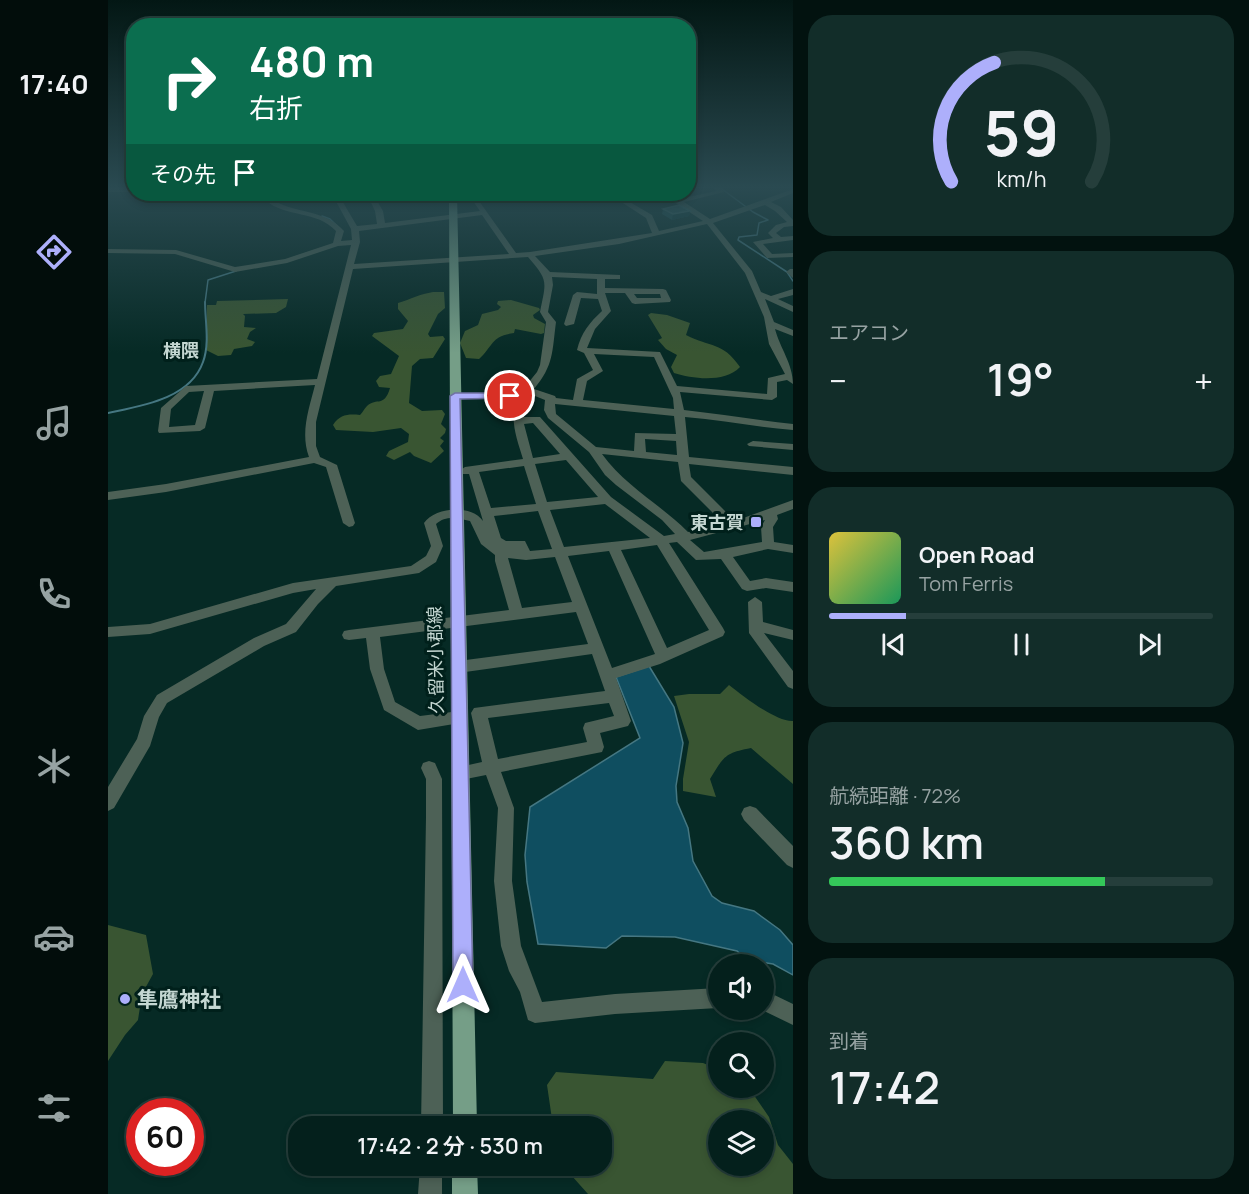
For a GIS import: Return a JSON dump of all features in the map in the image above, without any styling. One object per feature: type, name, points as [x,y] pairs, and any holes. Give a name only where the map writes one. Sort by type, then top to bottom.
[{"type":"main road","name":"久留米小郡線","points":[[454,242],[465,1116]]},
{"type":"main road","points":[[465,1176],[465,1194]]},
{"type":"street","points":[[108,251],[176,252],[235,270],[287,261],[337,244],[356,242],[321,382],[310,440],[312,456],[315,459]]},
{"type":"street","points":[[504,242],[515,257]]},
{"type":"street","points":[[351,267],[531,256],[613,242]]},
{"type":"street","points":[[675,389],[772,397],[772,380],[792,379],[788,362],[774,344],[764,296],[724,242]]},
{"type":"street","points":[[764,242],[757,242],[770,256],[793,255]]},
{"type":"street","points":[[461,773],[492,769],[596,747],[591,728],[623,721],[582,606],[543,508],[521,436],[519,408],[525,393],[542,373],[545,365],[551,322],[544,312],[549,285],[548,274],[531,256]]},
{"type":"street","points":[[793,271],[790,272],[793,276]]},
{"type":"street","points":[[548,274],[617,277]]},
{"type":"street","points":[[601,277],[601,294],[607,311],[591,325],[584,339],[582,350],[657,354],[675,389],[685,478],[732,525]]},
{"type":"street","points":[[569,324],[577,295],[628,291]]},
{"type":"street","points":[[764,296],[793,292]]},
{"type":"street","points":[[764,296],[793,309]]},
{"type":"street","points":[[551,322],[591,325]]},
{"type":"street","points":[[768,323],[793,333]]},
{"type":"street","points":[[577,404],[582,379],[598,370],[588,351]]},
{"type":"street","points":[[210,388],[201,428],[163,431],[166,408],[186,389],[321,382]]},
{"type":"street","points":[[455,396],[525,393],[551,398],[549,410],[552,416],[592,450],[620,482],[666,518],[701,557],[768,545],[793,549]]},
{"type":"street","points":[[550,401],[731,418],[738,422],[793,427]]},
{"type":"street","points":[[520,421],[536,419],[607,501],[660,539],[718,632],[655,660],[607,675]]},
{"type":"street","points":[[640,453],[639,435],[681,438]]},
{"type":"street","points":[[753,444],[793,447]]},
{"type":"street","points":[[592,450],[640,453],[683,460],[793,471]]},
{"type":"street","points":[[457,472],[568,456]]},
{"type":"street","points":[[108,496],[166,488],[315,459],[331,465],[349,523]]},
{"type":"street","points":[[473,470],[495,540],[504,546],[521,544],[526,556]]},
{"type":"street","points":[[486,513],[607,501]]},
{"type":"street","points":[[108,632],[150,629],[293,588],[414,570],[431,559],[438,546],[430,523],[432,519],[442,514],[457,514],[476,519],[485,541],[502,552],[526,556],[682,536],[774,513],[793,504]]},
{"type":"street","points":[[774,513],[793,514]]},
{"type":"street","points":[[768,545],[767,527],[774,513]]},
{"type":"street","points":[[612,545],[663,655]]},
{"type":"street","points":[[502,552],[501,561],[517,615]]},
{"type":"street","points":[[724,554],[747,586],[766,583],[793,587]]},
{"type":"street","points":[[108,803],[144,741],[152,716],[162,699],[259,642],[291,628],[313,600],[332,583]]},
{"type":"street","points":[[754,602],[756,633],[793,682]]},
{"type":"street","points":[[349,635],[582,606]]},
{"type":"street","points":[[755,625],[793,635]]},
{"type":"street","points":[[372,632],[377,669],[389,706],[418,723],[460,717]]},
{"type":"street","points":[[459,667],[597,648]]},
{"type":"street","points":[[614,696],[479,713],[492,769],[506,808],[503,881],[511,946],[519,971],[529,989],[535,1013],[615,1004],[708,999]]},
{"type":"street","points":[[429,768],[434,779],[435,818],[432,1116]]},
{"type":"street","points":[[750,814],[793,858]]},
{"type":"street","points":[[774,1005],[793,1014]]},
{"type":"street","points":[[430,1194],[431,1176]]},
{"type":"green space","points":[[433,292],[444,292],[445,308],[438,314],[428,334],[430,337],[443,336],[445,339],[433,358],[420,359],[412,366],[409,403],[422,411],[442,410],[445,414],[441,424],[446,429],[440,438],[444,441],[440,446],[444,451],[431,463],[410,452],[394,460],[386,456],[389,451],[408,442],[409,434],[401,428],[373,432],[336,430],[333,425],[345,416],[360,415],[371,403],[385,398],[390,388],[379,387],[376,381],[380,376],[391,374],[399,356],[372,336],[374,333],[403,329],[408,321],[398,309],[398,303]]},
{"type":"green space","points":[[288,299],[286,307],[276,313],[243,314],[245,316],[244,327],[256,328],[250,332],[247,339],[255,342],[252,346],[234,349],[231,355],[218,356],[206,350],[207,305],[216,305],[217,301]]},
{"type":"green space","points":[[511,300],[539,308],[540,310],[533,315],[545,324],[544,333],[515,329],[514,333],[497,339],[479,359],[466,358],[460,343],[465,331],[478,325],[482,314],[498,310],[501,307],[497,304],[498,301]]},
{"type":"green space","points":[[651,313],[667,315],[690,323],[686,335],[722,349],[740,367],[718,378],[690,377],[674,373],[671,367],[677,355],[666,349],[658,340],[662,338],[648,315]]},
{"type":"green space","points":[[729,685],[769,713],[793,721],[793,784],[751,748],[730,754],[719,765],[710,779],[716,797],[683,791],[689,742],[674,696],[720,694]]},
{"type":"green space","points":[[108,925],[146,935],[153,974],[142,994],[138,1020],[108,1061]]},
{"type":"green space","points":[[665,1061],[708,1065],[708,1098],[756,1098],[764,1110],[708,1110],[708,1176],[774,1176],[774,1133],[778,1145],[793,1164],[793,1194],[588,1194],[572,1176],[612,1176],[612,1116],[552,1116],[547,1085],[556,1072],[653,1079]]},
{"type":"water","points":[[649,666],[674,707],[683,743],[676,786],[677,802],[688,828],[693,861],[712,896],[722,903],[754,911],[780,930],[793,945],[793,975],[774,965],[774,954],[740,954],[737,951],[675,937],[622,936],[606,948],[538,944],[527,882],[525,855],[530,807],[640,738],[616,677]]},
{"type":"waterway","points":[[741,242],[787,272],[793,281]]},
{"type":"waterway","points":[[205,303],[208,280],[236,271]]},
{"type":"waterway","points":[[108,413],[163,399],[176,393],[197,375],[206,347],[205,303]]},
{"type":"place","name":"東古賀","points":[[756,522]]},
{"type":"place","name":"隼鷹神社","points":[[125,999]]},
{"type":"district","name":"横隈","points":[[181,350]]},
{"type":"route","points":[[463,985],[455,396],[510,396]]}]
